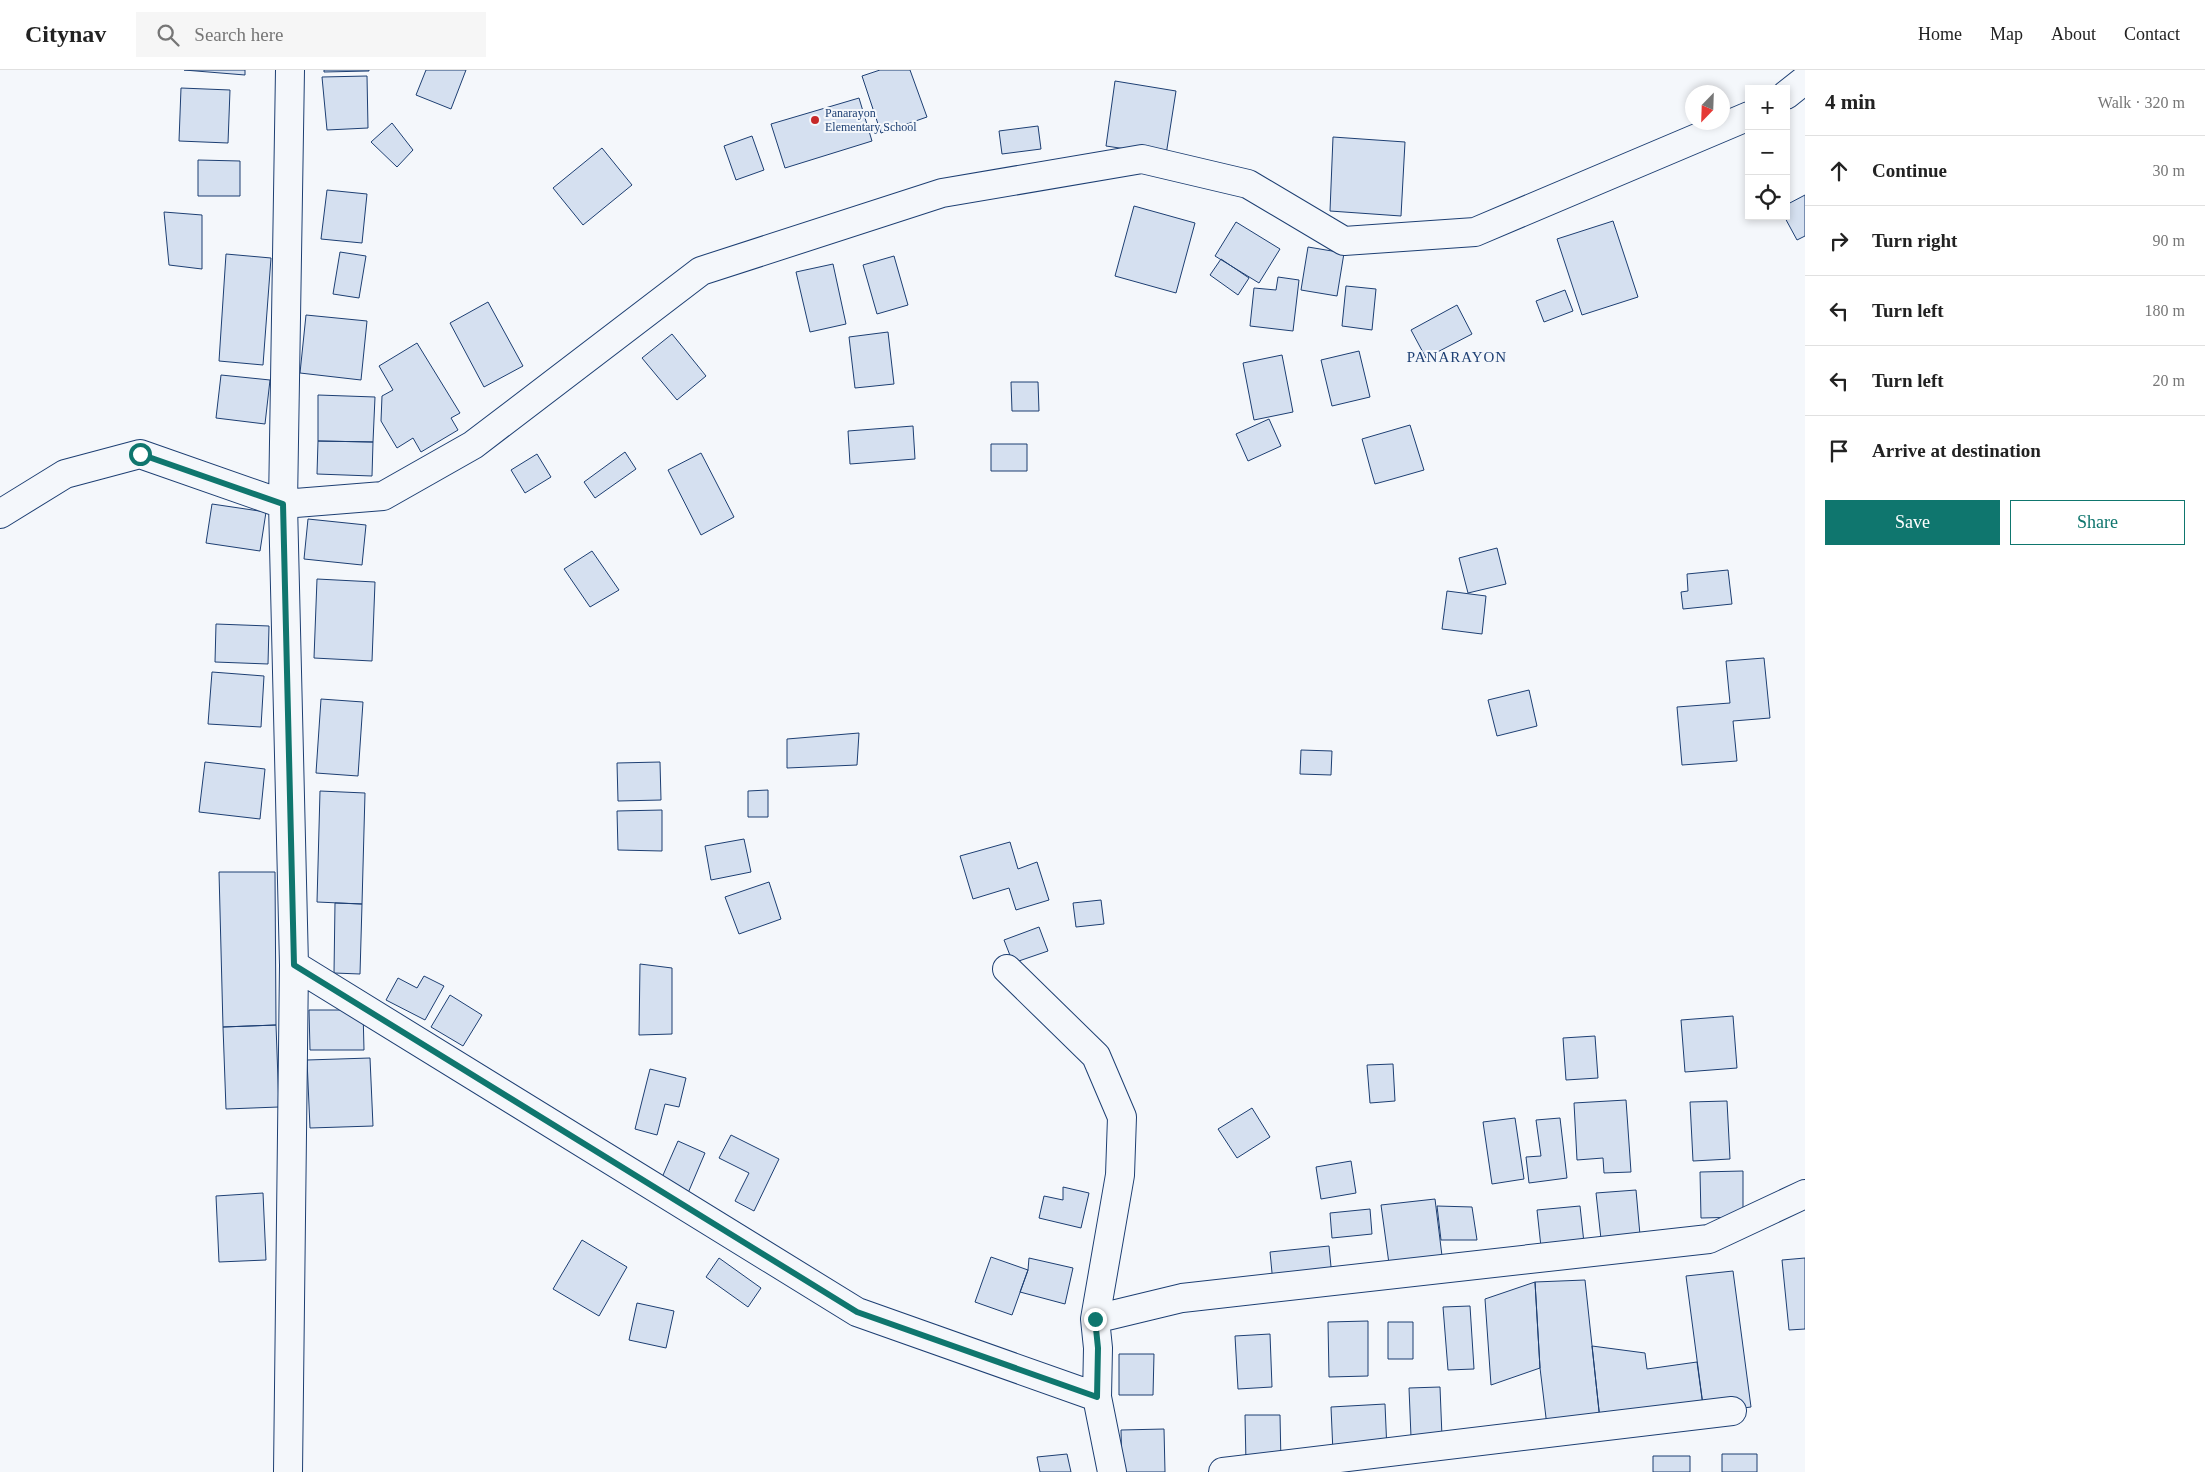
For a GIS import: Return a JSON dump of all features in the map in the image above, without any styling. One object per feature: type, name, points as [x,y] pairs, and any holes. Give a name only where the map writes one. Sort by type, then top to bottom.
[{"type":"street","points":[[288,1472],[294,965],[283,504],[290,70]]},
{"type":"street","points":[[1790,92],[1805,80]]},
{"type":"street","points":[[0,514],[65,474],[140,454],[283,504],[383,496],[473,445],[701,271],[942,193],[1142,159],[1248,184],[1344,241],[1475,232],[1745,118]]},
{"type":"street","points":[[294,965],[857,1312],[1097,1397]]},
{"type":"street","points":[[1007,969],[1096,1056],[1122,1117],[1120,1174],[1095,1319],[1098,1348],[1097,1397],[1112,1472]]},
{"type":"street","points":[[1095,1319],[1182,1298],[1709,1239],[1805,1194]]},
{"type":"street","points":[[1223,1472],[1732,1411]]},
{"type":"building","points":[[184,70],[245,70],[245,75]]},
{"type":"building","points":[[324,70],[369,70],[369,71],[324,72]]},
{"type":"building","points":[[426,70],[466,70],[451,109],[416,95]]},
{"type":"building","points":[[880,70],[910,70],[927,117],[881,133],[862,76]]},
{"type":"building","points":[[367,76],[368,128],[327,130],[322,77]]},
{"type":"building","points":[[1115,81],[1176,91],[1166,155],[1106,146]]},
{"type":"building","points":[[181,88],[230,90],[228,143],[179,141]]},
{"type":"building","points":[[859,98],[872,141],[785,168],[771,124]]},
{"type":"building","points":[[392,123],[413,150],[397,167],[371,142]]},
{"type":"building","points":[[1038,126],[1041,149],[1002,154],[999,131]]},
{"type":"building","points":[[752,136],[764,170],[736,180],[724,146]]},
{"type":"building","points":[[1333,137],[1405,142],[1401,216],[1330,211]]},
{"type":"building","points":[[602,148],[632,185],[583,225],[553,188]]},
{"type":"building","points":[[198,160],[240,161],[240,196],[198,196]]},
{"type":"building","points":[[327,190],[367,194],[362,243],[321,239]]},
{"type":"building","points":[[1805,195],[1805,236],[1797,240],[1786,220],[1790,220],[1790,203]]},
{"type":"building","points":[[1134,206],[1195,223],[1176,293],[1115,276]]},
{"type":"building","points":[[164,212],[202,215],[202,269],[169,265]]},
{"type":"building","points":[[1613,221],[1638,297],[1582,315],[1557,239]]},
{"type":"building","points":[[1236,222],[1280,249],[1259,283],[1215,256]]},
{"type":"building","points":[[1308,247],[1344,253],[1337,296],[1301,290]]},
{"type":"building","points":[[340,252],[366,256],[359,298],[333,294]]},
{"type":"building","points":[[226,254],[271,258],[263,365],[219,361]]},
{"type":"building","points":[[894,256],[908,305],[877,314],[863,265]]},
{"type":"building","points":[[1221,259],[1249,278],[1238,295],[1210,275]]},
{"type":"building","points":[[833,264],[846,324],[810,332],[796,272]]},
{"type":"building","points":[[1278,277],[1299,280],[1293,331],[1250,326],[1254,288],[1276,290]]},
{"type":"building","points":[[1346,286],[1376,289],[1372,330],[1342,326]]},
{"type":"building","points":[[1565,290],[1573,311],[1544,322],[1536,301]]},
{"type":"building","points":[[488,302],[523,366],[484,387],[450,323]]},
{"type":"building","points":[[1457,305],[1472,334],[1426,358],[1411,330]]},
{"type":"building","points":[[306,315],[367,321],[361,380],[300,373]]},
{"type":"building","points":[[888,332],[894,384],[855,388],[849,337]]},
{"type":"building","points":[[672,334],[706,376],[677,400],[642,358]]},
{"type":"building","points":[[417,343],[460,413],[451,418],[458,430],[421,452],[413,438],[397,448],[381,421],[382,396],[393,390],[379,366]]},
{"type":"building","points":[[1359,351],[1370,397],[1332,406],[1321,360]]},
{"type":"building","points":[[1282,355],[1293,412],[1254,420],[1243,363]]},
{"type":"building","points":[[221,375],[270,380],[265,424],[216,418]]},
{"type":"building","points":[[1011,382],[1038,382],[1039,411],[1012,411]]},
{"type":"building","points":[[318,395],[375,397],[373,442],[318,441]]},
{"type":"building","points":[[1269,419],[1281,446],[1248,461],[1236,434]]},
{"type":"building","points":[[1410,425],[1424,470],[1375,484],[1362,439]]},
{"type":"building","points":[[913,426],[915,459],[850,464],[848,431]]},
{"type":"building","points":[[318,441],[373,442],[372,476],[317,474]]},
{"type":"building","points":[[991,444],[1027,444],[1027,471],[991,471]]},
{"type":"building","points":[[625,452],[636,469],[595,498],[584,482]]},
{"type":"building","points":[[701,453],[734,517],[701,535],[668,470]]},
{"type":"building","points":[[537,454],[551,477],[525,493],[511,470]]},
{"type":"building","points":[[212,504],[266,512],[260,551],[206,543]]},
{"type":"building","points":[[308,519],[366,525],[362,565],[304,559]]},
{"type":"building","points":[[1497,548],[1506,584],[1468,593],[1459,558]]},
{"type":"building","points":[[592,551],[619,590],[590,607],[564,569]]},
{"type":"building","points":[[1728,570],[1732,604],[1683,609],[1681,592],[1688,591],[1687,574]]},
{"type":"building","points":[[317,579],[375,582],[372,661],[314,658]]},
{"type":"building","points":[[1447,591],[1486,596],[1482,634],[1442,629]]},
{"type":"building","points":[[216,624],[269,626],[268,664],[215,662]]},
{"type":"building","points":[[1764,658],[1770,718],[1733,721],[1737,761],[1682,765],[1677,707],[1730,703],[1726,661]]},
{"type":"building","points":[[212,672],[264,676],[261,727],[208,724]]},
{"type":"building","points":[[1529,690],[1537,726],[1497,736],[1488,700]]},
{"type":"building","points":[[321,699],[363,702],[358,776],[316,773]]},
{"type":"building","points":[[859,733],[857,765],[787,768],[787,739]]},
{"type":"building","points":[[1301,750],[1332,751],[1331,775],[1300,774]]},
{"type":"building","points":[[205,762],[265,769],[260,819],[199,812]]},
{"type":"building","points":[[660,762],[661,800],[618,801],[617,763]]},
{"type":"building","points":[[768,790],[768,817],[748,817],[748,791]]},
{"type":"building","points":[[320,791],[365,793],[362,904],[317,902]]},
{"type":"building","points":[[662,810],[662,851],[618,850],[617,811]]},
{"type":"building","points":[[744,839],[751,872],[711,880],[705,846]]},
{"type":"building","points":[[1010,842],[1018,869],[1037,862],[1049,900],[1016,910],[1009,888],[973,899],[960,856]]},
{"type":"building","points":[[219,872],[275,872],[276,1025],[223,1027]]},
{"type":"building","points":[[769,882],[781,919],[739,934],[725,897]]},
{"type":"building","points":[[1101,900],[1104,924],[1076,927],[1073,903]]},
{"type":"building","points":[[335,903],[362,904],[360,974],[334,973]]},
{"type":"building","points":[[1039,927],[1048,951],[1013,963],[1004,940]]},
{"type":"building","points":[[640,964],[672,968],[672,1034],[639,1035]]},
{"type":"building","points":[[424,976],[444,986],[425,1020],[386,1000],[398,978],[417,988]]},
{"type":"building","points":[[450,995],[482,1015],[463,1046],[431,1027]]},
{"type":"building","points":[[309,1010],[363,1010],[364,1050],[310,1050]]},
{"type":"building","points":[[1733,1016],[1737,1068],[1685,1072],[1681,1020]]},
{"type":"building","points":[[276,1025],[279,1107],[226,1109],[223,1027]]},
{"type":"building","points":[[1595,1036],[1598,1078],[1566,1080],[1563,1038]]},
{"type":"building","points":[[370,1058],[373,1126],[310,1128],[307,1060]]},
{"type":"building","points":[[1393,1064],[1395,1101],[1370,1103],[1367,1065]]},
{"type":"building","points":[[650,1069],[686,1078],[679,1107],[665,1104],[657,1135],[635,1129]]},
{"type":"building","points":[[1626,1100],[1631,1172],[1604,1173],[1603,1158],[1577,1160],[1574,1103]]},
{"type":"building","points":[[1727,1101],[1730,1159],[1693,1161],[1690,1102]]},
{"type":"building","points":[[1252,1108],[1270,1137],[1237,1158],[1218,1129]]},
{"type":"building","points":[[1515,1118],[1524,1179],[1492,1184],[1483,1122]]},
{"type":"building","points":[[1560,1118],[1567,1178],[1529,1183],[1526,1157],[1541,1156],[1536,1120]]},
{"type":"building","points":[[731,1135],[779,1159],[754,1211],[735,1201],[749,1173],[719,1158]]},
{"type":"building","points":[[678,1141],[705,1153],[688,1193],[660,1182]]},
{"type":"building","points":[[1351,1161],[1356,1193],[1321,1199],[1316,1167]]},
{"type":"building","points":[[1743,1171],[1743,1217],[1701,1218],[1700,1172]]},
{"type":"building","points":[[1063,1187],[1089,1193],[1081,1228],[1039,1218],[1044,1196],[1063,1200]]},
{"type":"building","points":[[1636,1190],[1640,1235],[1601,1239],[1596,1193]]},
{"type":"building","points":[[263,1193],[266,1260],[219,1262],[216,1196]]},
{"type":"building","points":[[1435,1199],[1443,1264],[1390,1271],[1381,1205]]},
{"type":"building","points":[[1437,1206],[1472,1207],[1477,1240],[1441,1240]]},
{"type":"building","points":[[1580,1206],[1584,1243],[1541,1247],[1537,1210]]},
{"type":"building","points":[[1370,1209],[1372,1234],[1332,1238],[1330,1213]]},
{"type":"building","points":[[582,1240],[627,1267],[599,1316],[553,1289]]},
{"type":"building","points":[[1329,1246],[1332,1277],[1273,1283],[1270,1252]]},
{"type":"building","points":[[991,1257],[1028,1270],[1012,1315],[975,1302]]},
{"type":"building","points":[[719,1258],[761,1288],[748,1307],[706,1277]]},
{"type":"building","points":[[1029,1258],[1073,1268],[1065,1304],[1020,1292],[1028,1270]]},
{"type":"building","points":[[1805,1258],[1805,1329],[1789,1330],[1782,1260]]},
{"type":"building","points":[[1733,1271],[1751,1407],[1704,1413],[1686,1276]]},
{"type":"building","points":[[1585,1280],[1600,1420],[1547,1426],[1540,1368],[1535,1282]]},
{"type":"building","points":[[1535,1282],[1540,1368],[1491,1385],[1485,1299]]},
{"type":"building","points":[[637,1303],[674,1311],[666,1348],[629,1340]]},
{"type":"building","points":[[1470,1306],[1474,1369],[1448,1370],[1443,1307]]},
{"type":"building","points":[[1368,1321],[1368,1376],[1329,1377],[1328,1322]]},
{"type":"building","points":[[1388,1322],[1413,1322],[1413,1359],[1388,1359]]},
{"type":"building","points":[[1270,1334],[1272,1387],[1238,1389],[1235,1336]]},
{"type":"building","points":[[1592,1346],[1645,1353],[1647,1369],[1697,1362],[1704,1413],[1600,1420]]},
{"type":"building","points":[[1119,1354],[1154,1354],[1153,1395],[1119,1395]]},
{"type":"building","points":[[1440,1387],[1442,1437],[1411,1437],[1409,1388]]},
{"type":"building","points":[[1385,1404],[1387,1451],[1333,1453],[1331,1407]]},
{"type":"building","points":[[1245,1415],[1280,1415],[1281,1463],[1246,1463]]},
{"type":"building","points":[[1164,1429],[1165,1472],[1122,1472],[1121,1430]]},
{"type":"building","points":[[1067,1454],[1071,1472],[1040,1472],[1037,1457]]},
{"type":"building","points":[[1722,1454],[1757,1454],[1757,1472],[1722,1472]]},
{"type":"building","points":[[1653,1456],[1690,1456],[1690,1472],[1653,1472]]},
{"type":"place","name":"Panarayon Elementary School","points":[[815,120]]},
{"type":"district","name":"PANARAYON","points":[[1457,357]]},
{"type":"route","points":[[140,454],[283,504],[294,965],[857,1312],[1097,1397],[1098,1348],[1095,1319]]}]
